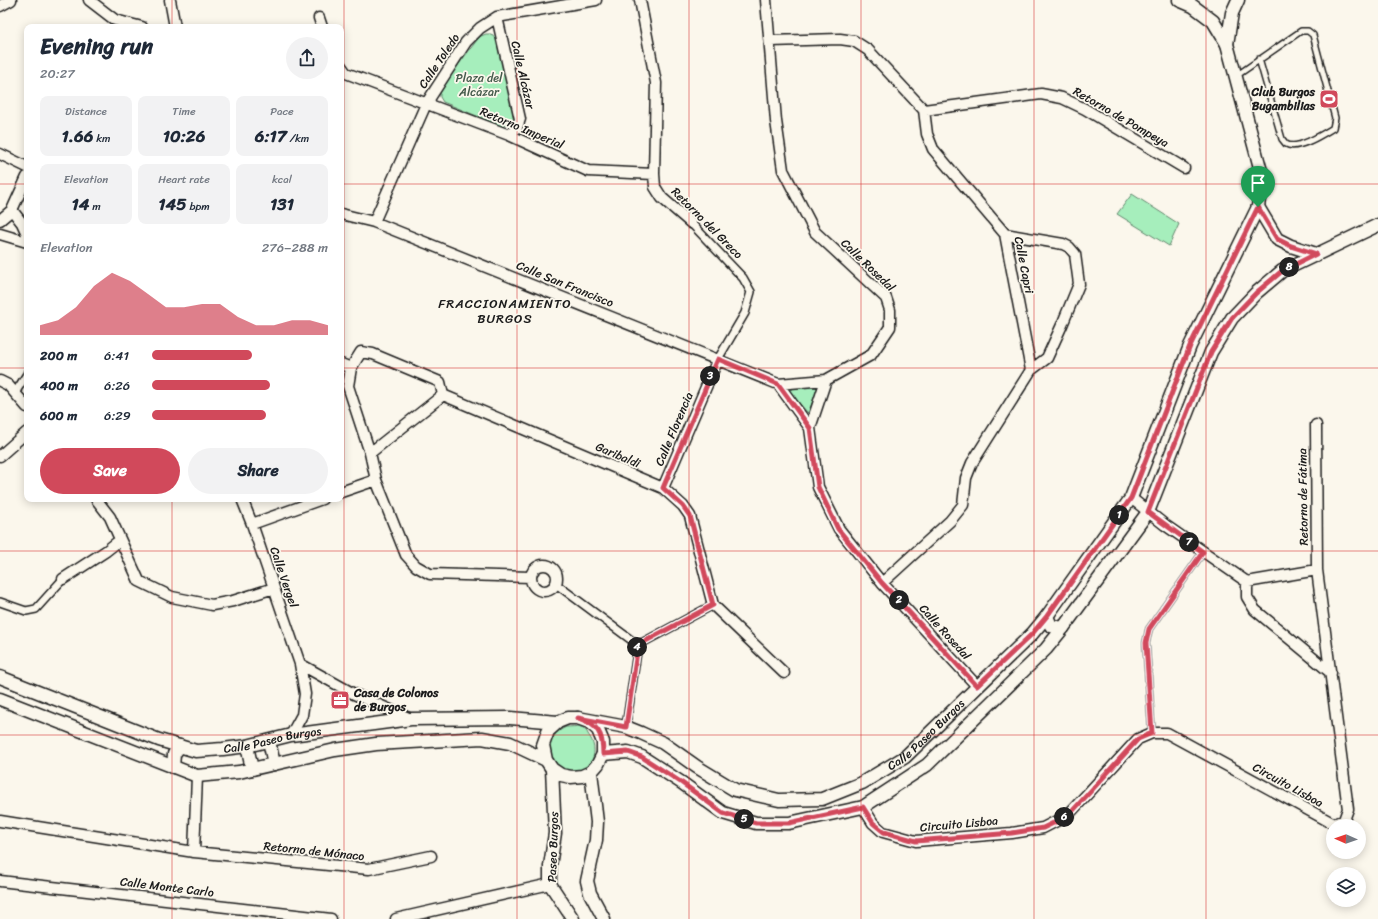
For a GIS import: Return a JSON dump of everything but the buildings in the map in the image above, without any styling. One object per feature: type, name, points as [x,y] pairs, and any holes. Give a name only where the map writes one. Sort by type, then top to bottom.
[{"type":"street","points":[[0,6],[11,0]]},
{"type":"street","points":[[89,0],[115,20],[130,24]]},
{"type":"street","points":[[170,0],[174,24]]},
{"type":"street","name":"Calle Toledo","points":[[374,222],[426,104],[466,42],[480,28],[497,17],[596,0]]},
{"type":"street","name":"Retorno del Greco","points":[[640,0],[656,83],[655,187],[662,198],[691,223],[743,278],[751,292],[745,313],[718,359]]},
{"type":"street","name":"Calle Rosedal","points":[[766,0],[776,121],[783,170],[815,232],[886,298],[890,310],[890,326],[871,355],[826,380],[810,428],[818,487],[838,529],[882,583],[977,686]]},
{"type":"street","name":"Calle Paseo Burgos","points":[[578,718],[626,727],[663,743],[697,767],[735,790],[779,800],[822,799],[862,783],[905,757],[1032,634],[1047,616],[1131,498],[1190,346],[1258,207],[1262,176],[1227,44],[1213,21],[1196,3],[1179,0]]},
{"type":"street","points":[[1227,44],[1232,13],[1238,0]]},
{"type":"street","name":"Calle Alcázar","points":[[497,17],[520,119],[517,128],[509,135]]},
{"type":"street","points":[[770,41],[840,39],[854,41],[868,50],[924,110]]},
{"type":"street","name":"Retorno Imperial","points":[[344,70],[346,73],[509,135],[588,171],[654,174]]},
{"type":"street","name":"Retorno de Pompeya","points":[[924,110],[1040,94],[1062,98],[1085,109],[1184,168]]},
{"type":"street","name":"Calle Capri","points":[[924,110],[927,134],[933,149],[1005,234],[1031,370]]},
{"type":"street","points":[[0,154],[24,165]]},
{"type":"street","points":[[0,220],[12,210],[24,184]]},
{"type":"street","points":[[1258,207],[1277,239],[1291,246],[1316,254]]},
{"type":"street","points":[[12,210],[24,227]]},
{"type":"street","name":"Calle San Francisco","points":[[344,215],[374,222],[778,384],[826,380]]},
{"type":"street","name":"Calle Paseo Burgos","points":[[603,754],[628,752],[642,757],[682,783],[723,813],[756,823],[789,823],[863,807],[927,765],[1046,649],[1148,512],[1211,352],[1232,318],[1256,293],[1282,271],[1378,225]]},
{"type":"street","points":[[0,234],[24,241]]},
{"type":"street","points":[[882,583],[950,521],[962,505],[966,478],[972,463],[1031,370],[1047,358],[1079,284],[1075,254],[1069,247],[1063,244],[1005,234]]},
{"type":"street","points":[[1190,346],[1211,352]]},
{"type":"street","points":[[370,453],[443,395],[440,382],[373,354],[361,352],[351,368],[348,386],[370,453],[376,480],[406,555],[416,566],[430,574],[531,577]]},
{"type":"street","name":"Calle Florencia","points":[[663,488],[718,359]]},
{"type":"street","points":[[344,365],[351,368]]},
{"type":"street","points":[[15,393],[24,379]]},
{"type":"street","points":[[0,381],[8,385],[24,404]]},
{"type":"street","points":[[778,384],[810,428]]},
{"type":"street","name":"Garibaldi","points":[[443,395],[663,488],[683,506],[690,516],[713,605]]},
{"type":"street","name":"Retorno de Fátima","points":[[1316,425],[1317,570]]},
{"type":"street","points":[[0,456],[24,435]]},
{"type":"street","points":[[344,491],[376,480]]},
{"type":"street","points":[[1131,498],[1203,552],[1247,582],[1317,570]]},
{"type":"street","points":[[98,502],[110,517],[139,581],[172,597],[212,605],[233,601],[274,588]]},
{"type":"street","name":"Calle Vergel","points":[[243,502],[300,664],[305,694],[302,715],[291,735]]},
{"type":"street","points":[[252,524],[314,502]]},
{"type":"street","points":[[0,602],[26,611],[36,609],[63,579],[120,540]]},
{"type":"street","points":[[538,566],[547,566],[555,571],[557,575],[556,584],[550,590],[540,591],[533,586],[531,577],[532,573],[538,566]]},
{"type":"street","name":"Circuito Lisboa","points":[[863,807],[873,823],[884,832],[916,841],[1012,833],[1043,828],[1068,816],[1138,739],[1152,733],[1167,733],[1334,824],[1344,820],[1348,809],[1317,570]]},
{"type":"street","points":[[1247,582],[1247,597],[1255,610],[1331,674]]},
{"type":"street","points":[[556,584],[638,645]]},
{"type":"street","points":[[638,645],[713,605],[784,673]]},
{"type":"street","points":[[1047,616],[1051,626],[1063,628]]},
{"type":"street","points":[[1032,634],[1042,639],[1046,649]]},
{"type":"street","points":[[626,727],[638,645]]},
{"type":"street","points":[[300,664],[354,694],[411,719]]},
{"type":"street","name":"Calle Paseo Burgos","points":[[3,681],[159,740],[196,751],[247,746],[291,735],[411,719],[510,718],[558,722]]},
{"type":"street","name":"Calle Paseo Burgos","points":[[0,698],[197,776],[252,769],[334,750],[376,744],[482,738],[510,743],[549,765]]},
{"type":"street","points":[[568,718],[578,718],[590,722],[598,730],[603,742],[603,754],[598,764],[591,772],[582,776],[571,777],[561,775],[549,765],[543,745],[548,731],[558,722],[568,718]]},
{"type":"street","points":[[152,759],[158,749],[159,740]]},
{"type":"street","points":[[269,741],[274,764]]},
{"type":"street","points":[[173,767],[174,754],[180,746]]},
{"type":"street","points":[[247,746],[252,769]]},
{"type":"street","name":"Paseo Burgos","points":[[549,765],[555,833],[550,866],[550,884],[573,919]]},
{"type":"street","points":[[591,772],[597,822],[596,840],[586,881],[590,894],[604,919]]},
{"type":"street","points":[[194,852],[197,776]]},
{"type":"street","name":"Retorno de Mónaco","points":[[0,821],[194,852],[369,869],[431,856]]},
{"type":"street","name":"Calle Monte Carlo","points":[[0,881],[330,919]]},
{"type":"street","points":[[396,919],[550,884]]},
{"type":"lane","points":[[1236,76],[1258,59],[1301,31],[1308,31],[1313,35],[1335,118],[1333,128],[1310,142],[1291,145],[1286,144],[1282,139],[1258,59]]},
{"type":"lane","points":[[1152,733],[1146,643],[1149,629],[1203,552]]},
{"type":"green space","name":"Plaza del Alcázar","points":[[486,34],[491,34],[496,38],[516,108],[517,116],[514,120],[504,126],[443,102],[440,97],[440,89],[477,40]]},
{"type":"green space","points":[[1132,194],[1179,224],[1169,246],[1117,214]]},
{"type":"green space","points":[[821,382],[808,413],[787,390]]},
{"type":"green space","points":[[566,727],[583,728],[587,732],[594,747],[594,754],[589,765],[578,771],[570,771],[555,766],[548,750],[554,736]]},
{"type":"place","name":"Club Burgos Bugambilias","points":[[1329,99]]},
{"type":"place","name":"Casa de Colonos de Burgos","points":[[340,700]]},
{"type":"district","name":"FRACCIONAMIENTO BURGOS","points":[[505,310]]},
{"type":"route","points":[[1258,207],[1277,239],[1291,246],[1316,254],[1282,271],[1256,293],[1232,318],[1211,352],[1148,512],[1203,552],[1149,629],[1146,643],[1152,733],[1138,739],[1068,816],[1043,828],[1012,833],[916,841],[884,832],[873,823],[863,807],[789,823],[756,823],[723,813],[682,783],[642,757],[628,752],[603,754],[603,742],[598,730],[590,722],[578,718],[626,727],[638,645],[713,605],[690,516],[683,506],[663,488],[718,359],[778,384],[810,428],[818,487],[838,529],[882,583],[977,686],[1032,634],[1047,616],[1131,498],[1190,346],[1258,207]]}]
